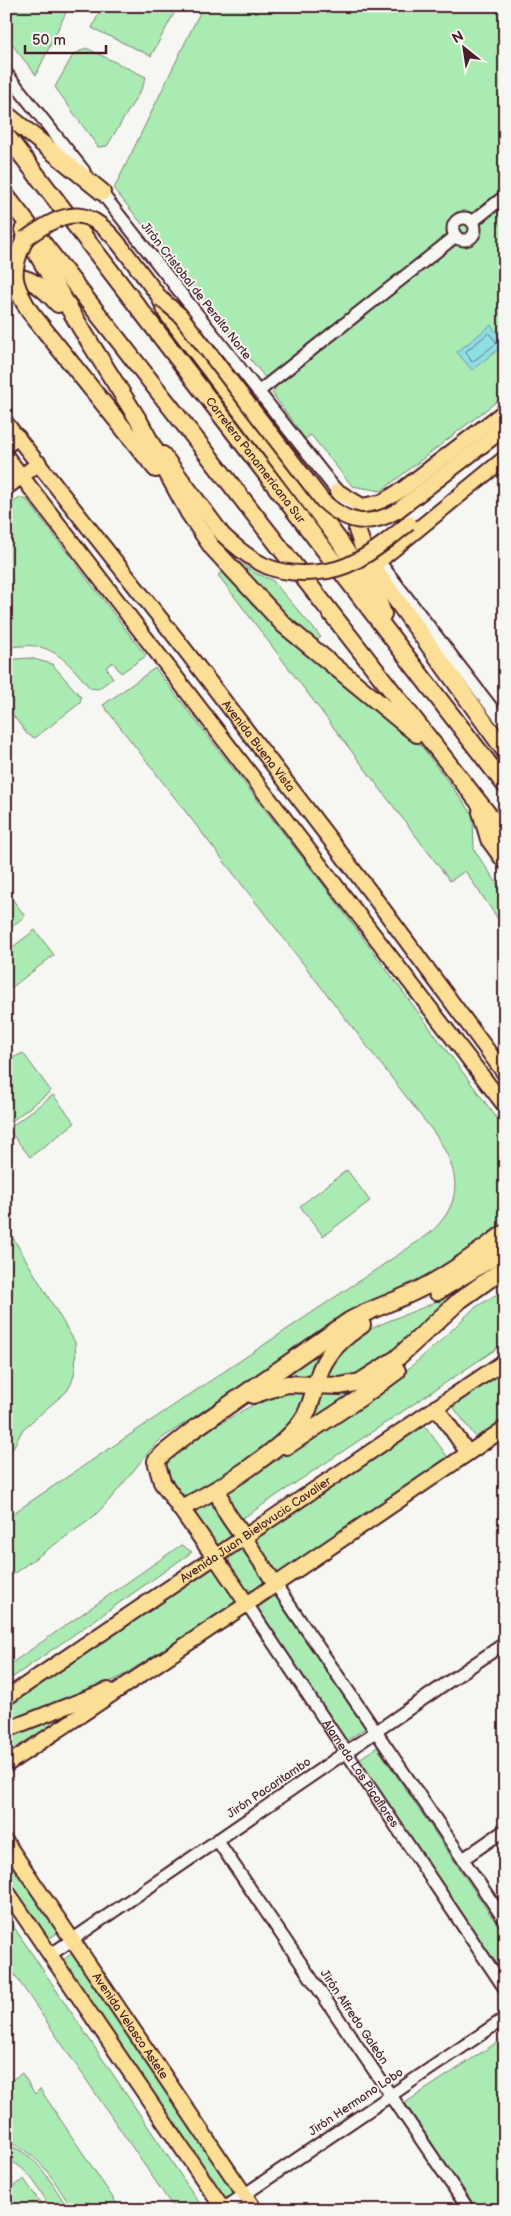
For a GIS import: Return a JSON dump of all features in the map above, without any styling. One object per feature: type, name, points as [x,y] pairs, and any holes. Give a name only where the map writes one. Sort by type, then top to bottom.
[{"type":"highway","points":[[6,114],[102,192]]},
{"type":"highway","name":"Carretera Panamericana Sur","points":[[6,135],[505,785]]},
{"type":"highway","points":[[6,196],[505,836]]},
{"type":"highway","points":[[18,211],[24,234],[139,421],[181,500],[212,547],[284,625],[436,748]]},
{"type":"highway","points":[[24,239],[17,258],[14,279],[20,297],[181,500]]},
{"type":"highway","points":[[6,276],[18,276],[34,281],[47,292],[82,330]]},
{"type":"highway","points":[[161,300],[167,313],[338,539],[378,600],[391,635]]},
{"type":"highway","points":[[357,530],[364,550],[374,568],[505,751]]},
{"type":"highway","points":[[478,801],[489,839],[505,861]]},
{"type":"highway","points":[[214,1557],[162,1482],[156,1461],[164,1452],[349,1321],[370,1310],[419,1290],[443,1276],[505,1233]]},
{"type":"highway","points":[[180,1508],[219,1488],[290,1435],[304,1418],[317,1386],[321,1369],[331,1353],[347,1335],[364,1324],[418,1302],[505,1250]]},
{"type":"highway","points":[[193,1430],[224,1410],[272,1387],[287,1384],[340,1386],[360,1382],[377,1373],[396,1359],[460,1300],[505,1268]]},
{"type":"highway","points":[[238,1475],[283,1448],[393,1375],[451,1322],[505,1281]]},
{"type":"highway","points":[[219,1488],[224,1510],[244,1537]]},
{"type":"main road","points":[[6,252],[56,219],[72,216],[94,220],[111,233],[161,300],[180,315],[323,501],[334,512],[348,519],[363,522],[381,520],[397,511],[505,428]]},
{"type":"main road","points":[[337,491],[362,506],[382,502],[403,489],[505,411]]},
{"type":"main road","points":[[139,421],[223,535],[241,552],[260,564],[283,573],[308,574],[340,568],[355,562],[409,524],[505,447]]},
{"type":"main road","name":"Avenida Buena Vista","points":[[6,423],[188,654],[413,949],[505,1074]]},
{"type":"main road","points":[[6,446],[18,437]]},
{"type":"main road","name":"Avenida Buena Vista","points":[[6,456],[505,1106]]},
{"type":"main road","points":[[379,560],[505,458]]},
{"type":"main road","points":[[6,488],[39,463]]},
{"type":"main road","points":[[394,962],[413,949]]},
{"type":"main road","name":"Avenida Juan Bielovucic Cavalier","points":[[6,1698],[505,1361]]},
{"type":"main road","points":[[436,1407],[468,1453]]},
{"type":"main road","points":[[6,1766],[276,1585],[505,1428]]},
{"type":"main road","points":[[244,1537],[276,1585]]},
{"type":"main road","name":"Alameda Los Picaflores","points":[[214,1557],[247,1604]]},
{"type":"main road","points":[[6,1730],[29,1719],[129,1683]]},
{"type":"main road","name":"Avenida Velasco Astete","points":[[6,1842],[255,2210]]},
{"type":"main road","points":[[6,1890],[223,2209]]},
{"type":"street","name":"Jirón Cristobal de Peralta Norte","points":[[6,73],[337,491],[357,530],[505,725]]},
{"type":"street","points":[[258,392],[456,236],[454,230],[457,221],[463,218],[472,222],[505,196]]},
{"type":"street","points":[[276,1585],[505,1921]]},
{"type":"street","name":"Alameda Los Picaflores","points":[[247,1604],[505,1989]]},
{"type":"street","name":"Jirón Pacaritambo","points":[[50,1955],[505,1643]]},
{"type":"street","points":[[462,1859],[505,1830]]},
{"type":"street","name":"Jirón Alfredo Galeón","points":[[217,1840],[469,2210]]},
{"type":"street","name":"Jirón Hermano Lobo","points":[[223,2209],[505,2018]]},
{"type":"green space","points":[[6,6],[69,6],[36,75],[6,37]]},
{"type":"green space","points":[[102,6],[178,6],[151,56],[92,28]]},
{"type":"green space","points":[[203,6],[505,6],[505,395],[381,491],[352,486],[311,435],[305,439],[272,393],[275,390],[114,189]]},
{"type":"green space","points":[[86,48],[146,77],[142,88],[107,146],[98,147],[55,87],[73,55]]},
{"type":"green space","points":[[20,498],[27,500],[146,656],[121,673],[113,662],[106,667],[113,678],[98,689],[90,688],[69,664],[44,648],[20,646],[6,649],[6,507]]},
{"type":"green space","points":[[232,557],[255,573],[272,580],[321,637],[312,643]]},
{"type":"green space","points":[[223,572],[268,620],[417,740],[473,815],[474,850],[505,895],[505,929],[465,871],[450,881],[218,575]]},
{"type":"green space","points":[[30,658],[52,664],[81,697],[80,703],[35,738],[27,734],[6,706],[6,663],[16,659]]},
{"type":"green space","points":[[155,668],[322,883],[505,1129],[505,1226],[432,1276],[354,1310],[161,1439],[91,1519],[6,1579],[6,1518],[429,1234],[441,1222],[449,1210],[455,1186],[454,1173],[450,1161],[435,1134],[103,705]]},
{"type":"green space","points":[[6,891],[25,916],[6,931]]},
{"type":"green space","points":[[35,930],[54,955],[11,988],[6,981],[6,952]]},
{"type":"green space","points":[[23,1053],[51,1091],[12,1121],[7,1122],[6,1061]]},
{"type":"green space","points":[[53,1095],[75,1123],[30,1157],[8,1129]]},
{"type":"green space","points":[[347,1170],[370,1201],[323,1236],[300,1206]]},
{"type":"green space","points":[[6,1226],[75,1342],[76,1355],[73,1380],[67,1391],[23,1429],[6,1461]]},
{"type":"green space","points":[[479,1276],[480,1278],[394,1351],[353,1377],[327,1379],[333,1363],[354,1339],[383,1323],[436,1302]]},
{"type":"green space","points":[[505,1289],[505,1343],[240,1520],[223,1495],[384,1390],[446,1336],[473,1309]]},
{"type":"green space","points":[[335,1336],[312,1378],[271,1381]]},
{"type":"green space","points":[[505,1368],[505,1421],[478,1440],[451,1404]]},
{"type":"green space","points":[[370,1386],[303,1430],[321,1393]]},
{"type":"green space","points":[[306,1389],[309,1394],[292,1424],[223,1479],[192,1496],[186,1496],[180,1492],[168,1474],[166,1467],[168,1460],[189,1441],[272,1394]]},
{"type":"green space","points":[[423,1423],[449,1459],[279,1574],[274,1573],[253,1542],[254,1537]]},
{"type":"green space","points":[[206,1503],[216,1504],[234,1533],[228,1540],[218,1545],[214,1545],[195,1518],[198,1509]]},
{"type":"green space","points":[[181,1545],[192,1552],[6,1682],[6,1667]]},
{"type":"green space","points":[[239,1550],[249,1555],[261,1573],[263,1584],[252,1591],[242,1586],[235,1578],[229,1562],[229,1556]]},
{"type":"green space","points":[[211,1566],[216,1567],[238,1599],[237,1603],[117,1679],[6,1723],[6,1706]]},
{"type":"green space","points":[[275,1596],[365,1728],[345,1742],[256,1609]]},
{"type":"green space","points":[[82,1707],[6,1759],[6,1736]]},
{"type":"green space","points":[[377,1747],[505,1936],[505,1977],[358,1760]]},
{"type":"green space","points":[[6,1852],[60,1931],[46,1941],[6,1881]]},
{"type":"green space","points":[[6,1916],[204,2210],[175,2210],[6,1962]]},
{"type":"green space","points":[[74,1952],[236,2192],[222,2201],[60,1962]]},
{"type":"green space","points":[[505,2037],[505,2210],[477,2210],[405,2103]]},
{"type":"green space","points":[[22,2073],[35,2094],[40,2089],[121,2210],[73,2210],[53,2179],[38,2161],[29,2153],[6,2141],[6,2084]]},
{"type":"green space","points":[[6,2145],[17,2149],[35,2162],[69,2210],[52,2210],[33,2180],[21,2168],[6,2160]]},
{"type":"green space","points":[[24,2179],[45,2210],[6,2210],[6,2191]]},
{"type":"water","points":[[491,325],[505,344],[472,370],[457,352]]}]
